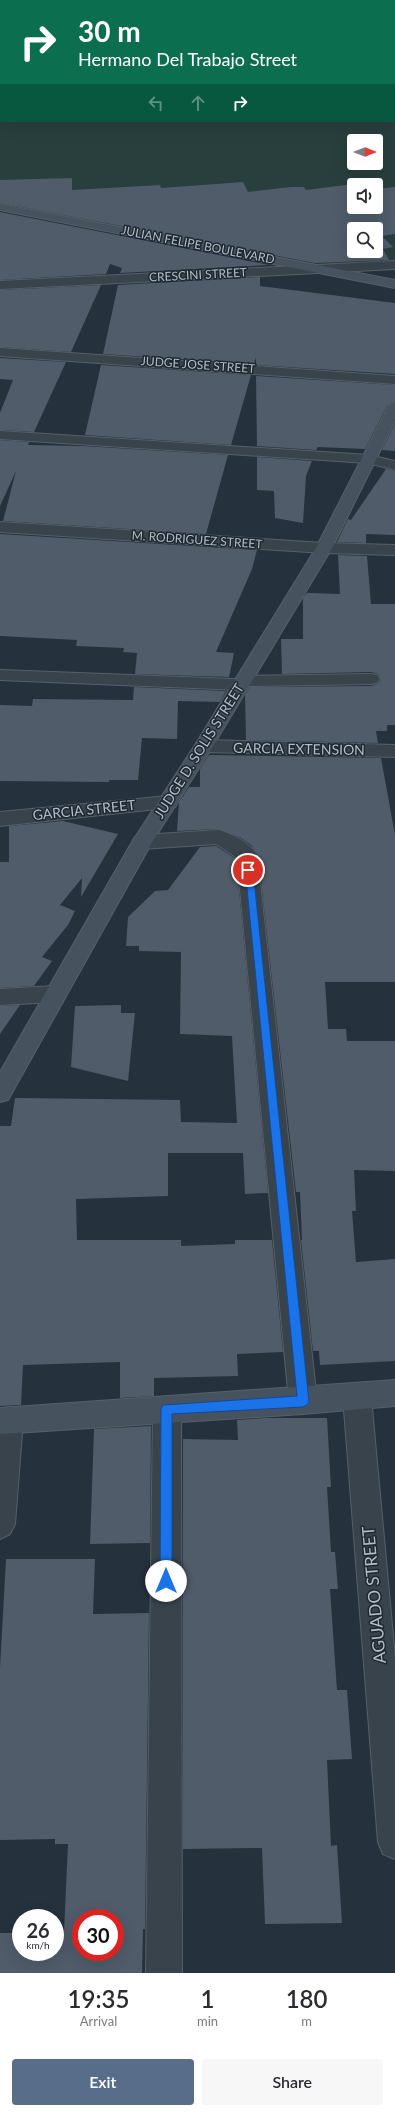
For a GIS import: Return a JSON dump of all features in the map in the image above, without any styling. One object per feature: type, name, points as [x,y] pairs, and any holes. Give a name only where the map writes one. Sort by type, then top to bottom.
[{"type":"street","name":"JULIAN FELIPE BOULEVARD","points":[[0,207],[395,284]]},
{"type":"street","name":"CRESCINI STREET","points":[[0,285],[395,266]]},
{"type":"street","name":"JUDGE JOSE STREET","points":[[0,352],[395,380]]},
{"type":"street","name":"JUDGE D. SOLIS STREET","points":[[0,1093],[142,842],[204,746],[324,548],[395,407]]},
{"type":"street","points":[[0,435],[369,459],[395,466]]},
{"type":"street","name":"M. RODRIGUEZ STREET","points":[[0,527],[324,548],[395,550]]},
{"type":"street","points":[[0,675],[242,683],[371,679]]},
{"type":"street","name":"GARCIA EXTENSION","points":[[204,746],[395,751]]},
{"type":"street","name":"GARCIA STREET","points":[[0,818],[168,802]]},
{"type":"street","points":[[142,842],[219,837],[232,843],[247,855],[303,1402]]},
{"type":"street","points":[[0,997],[55,994]]},
{"type":"street","points":[[0,1524],[5,1421],[167,1409],[303,1402],[395,1393]]},
{"type":"street","name":"AGUADO STREET","points":[[357,1397],[395,1842]]},
{"type":"street","points":[[164,1973],[167,1409]]},
{"type":"green space","points":[[0,122],[395,122],[395,261],[326,265],[0,201]]},
{"type":"building","points":[[72,178],[72,190],[160,185],[161,188],[243,182],[248,192],[291,187],[304,187],[306,190],[347,185],[347,214],[383,214],[383,188],[395,187],[395,234],[383,236],[383,222],[347,222],[347,258],[383,258],[383,249],[389,260],[315,263],[0,203],[0,180]]},
{"type":"building","points":[[0,212],[269,265],[120,273],[122,268],[110,264],[106,274],[0,280]]},
{"type":"building","points":[[383,237],[393,247],[383,249]]},
{"type":"building","points":[[260,277],[260,286],[395,303],[395,374],[256,365],[256,357],[254,364],[103,354],[118,285]]},
{"type":"building","points":[[101,285],[71,352],[0,347],[0,290]]},
{"type":"building","points":[[0,358],[66,362],[34,432],[0,430],[0,413],[13,380],[0,379]]},
{"type":"building","points":[[101,365],[251,375],[231,445],[85,435]]},
{"type":"building","points":[[256,376],[395,385],[395,402],[390,403],[387,406],[365,449],[318,447],[316,450],[257,446]]},
{"type":"building","points":[[395,424],[395,451],[382,450]]},
{"type":"building","points":[[0,440],[29,442],[28,445],[83,446],[228,455],[206,534],[3,521],[16,471],[0,506]]},
{"type":"building","points":[[257,457],[312,461],[306,476],[303,523],[275,518],[274,491],[257,490]]},
{"type":"building","points":[[386,469],[395,471],[395,535],[366,534],[366,543],[337,542],[348,519],[351,520]]},
{"type":"building","points":[[0,534],[257,550],[252,569],[216,652],[234,653],[229,677],[135,674],[137,653],[123,652],[124,648],[76,646],[77,640],[0,636]]},
{"type":"building","points":[[338,555],[367,556],[371,604],[395,604],[395,725],[387,725],[387,731],[376,731],[378,743],[246,740],[245,695],[250,687],[371,686],[377,684],[381,680],[378,674],[371,672],[282,674],[281,639],[303,639],[303,598],[307,593],[340,594]]},
{"type":"building","points":[[134,687],[226,691],[220,702],[178,701],[177,739],[142,738],[138,780],[109,780],[109,782],[0,781],[0,705],[32,706],[33,699],[133,700]]},
{"type":"building","points":[[209,755],[381,758],[395,835],[395,982],[325,982],[328,1029],[346,1029],[347,1041],[395,1041],[395,1171],[354,1170],[356,1211],[352,1211],[356,1262],[395,1259],[395,1361],[320,1365],[319,1351],[313,1351],[301,1240],[300,1192],[296,1192],[258,855],[251,845],[241,838],[219,829],[177,831],[179,802],[189,787],[200,787],[200,769]]},
{"type":"building","points":[[63,821],[118,834],[81,897],[82,878],[60,905],[75,911],[68,925],[42,957],[52,961],[34,986],[0,988],[0,862],[9,862],[9,826]]},
{"type":"building","points":[[216,846],[236,859],[268,1193],[245,1194],[243,1153],[168,1153],[168,1196],[76,1199],[77,1240],[181,1240],[181,1246],[235,1244],[235,1240],[272,1240],[283,1352],[237,1354],[238,1376],[154,1378],[154,1396],[120,1398],[120,1362],[23,1365],[21,1405],[0,1406],[0,1126],[11,1126],[15,1098],[180,1100],[181,1122],[237,1123],[232,1036],[180,1034],[181,952],[139,951],[139,946],[126,946],[128,917],[155,891],[168,890],[200,847]]},
{"type":"building","points":[[20,1005],[0,1034],[0,1006]]},
{"type":"building","points":[[121,1005],[121,1013],[135,1013],[128,1081],[71,1067],[75,1006]]},
{"type":"building","points":[[267,1418],[327,1418],[331,1487],[327,1487],[331,1552],[335,1552],[338,1589],[330,1589],[337,1690],[347,1690],[352,1759],[327,1760],[331,1846],[337,1845],[342,1923],[265,1924],[262,1848],[183,1849],[183,1439],[238,1440],[237,1420]]},
{"type":"building","points":[[151,1426],[150,1543],[90,1544],[94,1429]]},
{"type":"building","points":[[6,1559],[95,1559],[93,1614],[149,1613],[145,1929],[143,1929],[142,1973],[0,1973],[0,1933],[12,1933],[12,1961],[64,1961],[68,1844],[55,1844],[55,1839],[0,1840],[0,1668]]},
{"type":"route","points":[[166,1581],[167,1409],[303,1402],[248,870]]}]
